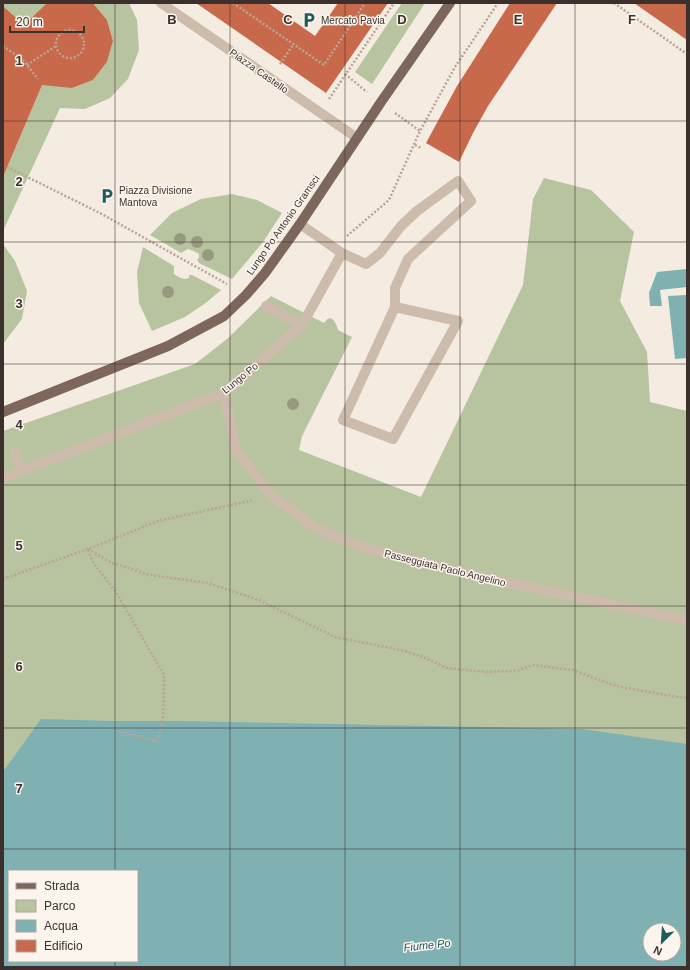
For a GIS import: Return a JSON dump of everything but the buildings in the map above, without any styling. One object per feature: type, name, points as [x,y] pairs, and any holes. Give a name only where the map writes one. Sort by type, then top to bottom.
[{"type":"main road","name":"Lungo Po Antonio Gramsci","points":[[3,412],[168,346],[224,316],[246,295],[265,273],[450,3]]},
{"type":"street","name":"Piazza Castello","points":[[161,3],[357,138]]},
{"type":"street","points":[[300,224],[338,250],[366,264],[380,253],[401,226],[418,211],[458,181],[471,201],[408,260],[395,288],[395,307],[343,420],[393,439],[458,322],[395,307]]},
{"type":"street","name":"Lungo Po","points":[[3,478],[224,393],[302,325],[338,250]]},
{"type":"street","points":[[266,306],[302,325]]},
{"type":"street","name":"Passeggiata Paolo Angelino","points":[[224,393],[236,450],[272,496],[316,528],[358,546],[489,579],[687,620]]},
{"type":"street","points":[[15,453],[22,471]]},
{"type":"path","points":[[233,3],[324,65],[365,3]]},
{"type":"path","points":[[320,112],[394,3]]},
{"type":"path","points":[[338,250],[389,200],[420,131],[455,67],[498,3]]},
{"type":"path","points":[[614,3],[687,54]]},
{"type":"path","points":[[27,66],[56,46],[60,34],[69,30],[77,32],[83,39],[84,44],[81,52],[69,58],[60,54],[56,46]]},
{"type":"path","points":[[282,62],[293,44]]},
{"type":"path","points":[[3,46],[23,60],[38,79]]},
{"type":"path","points":[[345,74],[368,92]]},
{"type":"path","points":[[394,112],[420,131]]},
{"type":"path","points":[[415,144],[421,148]]},
{"type":"path","points":[[7,167],[98,212],[227,284]]},
{"type":"path","points":[[3,579],[88,549],[158,521],[272,496]]},
{"type":"path","points":[[88,549],[110,562],[143,573],[208,583],[258,600],[334,637],[405,651],[424,657],[447,668],[487,672],[517,671],[532,665],[574,670],[616,686],[687,698]]},
{"type":"path","points":[[88,549],[94,564],[116,592],[164,676],[163,722],[157,741],[118,731]]},
{"type":"green space","points":[[3,3],[47,3],[24,25],[3,6]]},
{"type":"green space","points":[[93,3],[129,3],[137,20],[139,50],[128,79],[110,98],[85,109],[60,108],[3,231],[3,177],[44,80],[72,88],[93,80],[107,62],[113,41],[107,20]]},
{"type":"green space","points":[[402,3],[425,3],[372,84],[355,72]]},
{"type":"green space","points":[[544,178],[591,190],[634,232],[620,301],[647,352],[650,402],[687,411],[687,967],[3,967],[3,431],[195,364],[227,339],[271,296],[324,323],[329,318],[333,319],[338,330],[352,337],[302,436],[299,450],[421,497],[523,285],[533,199]]},
{"type":"green space","points":[[232,194],[257,200],[282,213],[263,242],[232,279],[199,263],[197,260],[199,258],[199,254],[194,251],[188,249],[181,253],[150,235],[172,213],[201,199]]},
{"type":"green space","points":[[3,244],[15,261],[27,291],[22,319],[3,344]]},
{"type":"green space","points":[[143,247],[174,266],[174,274],[179,277],[187,279],[189,278],[189,275],[192,275],[221,290],[207,302],[185,317],[152,331],[139,303],[137,272]]},
{"type":"water","points":[[687,269],[687,287],[660,290],[662,306],[650,306],[649,293],[657,272]]},
{"type":"water","points":[[687,295],[687,358],[675,359],[668,296]]},
{"type":"water","name":"Fiume Po","points":[[41,719],[582,729],[687,744],[687,967],[3,967],[3,772]]},
{"type":"place","name":"Mercato Pavia","points":[[309,20]]},
{"type":"place","name":"Piazza Divisione Mantova","points":[[107,196]]}]
